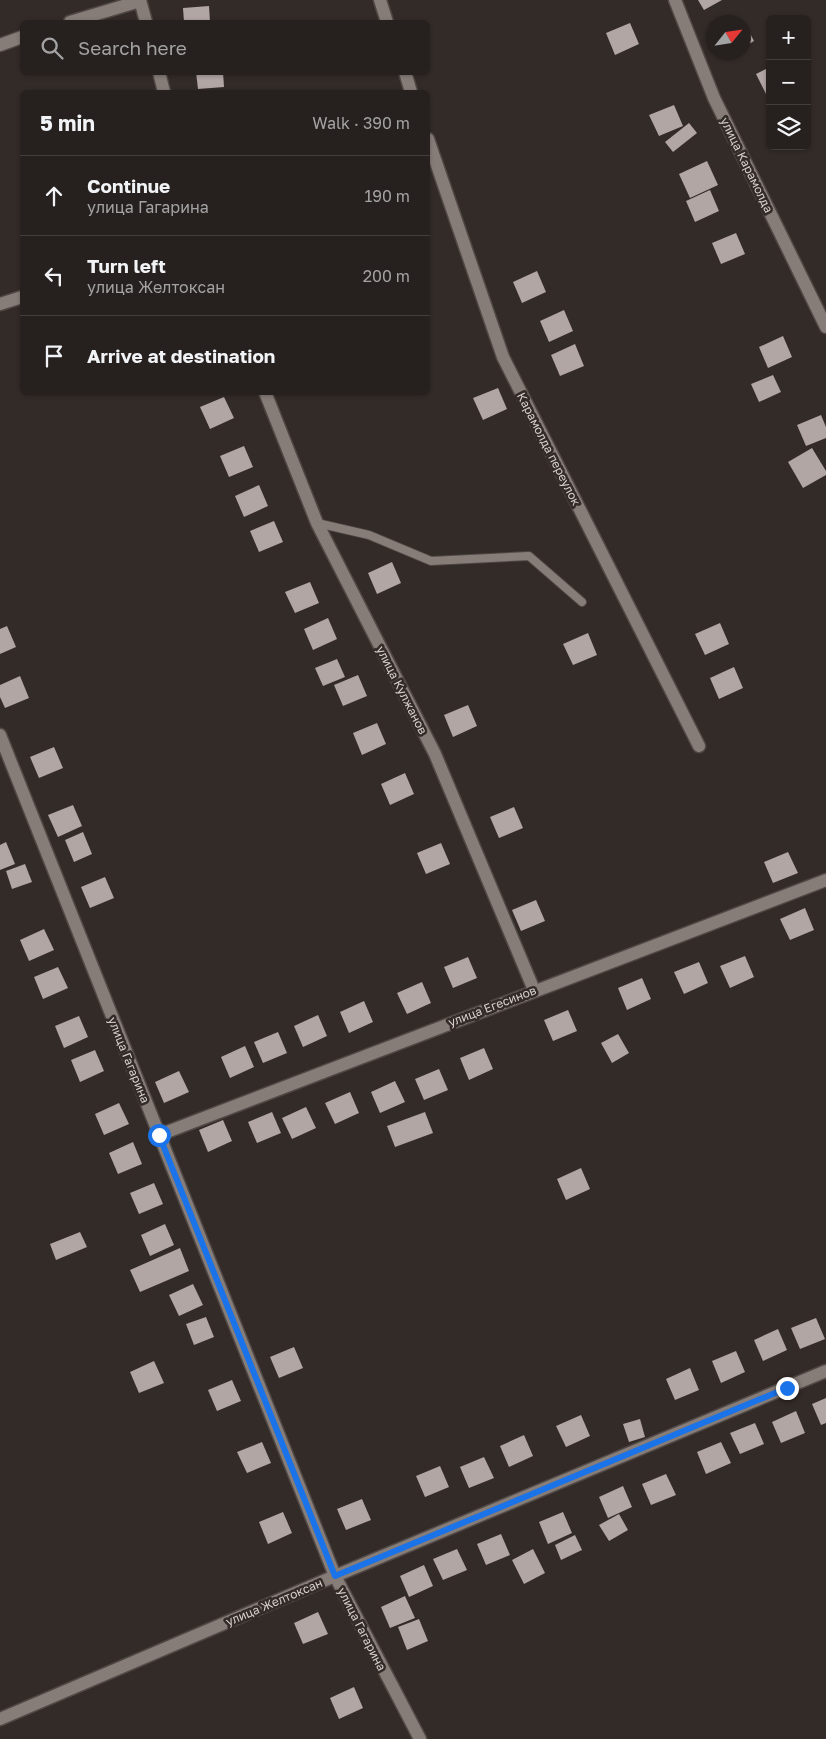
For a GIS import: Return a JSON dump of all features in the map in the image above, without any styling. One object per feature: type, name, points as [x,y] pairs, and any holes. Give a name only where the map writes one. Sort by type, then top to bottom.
[{"type":"street","points":[[76,20],[140,0],[145,20]]},
{"type":"street","points":[[380,0],[386,20]]},
{"type":"street","name":"улица Карамолда","points":[[675,0],[714,98],[826,327]]},
{"type":"street","points":[[0,44],[20,39]]},
{"type":"street","points":[[160,75],[164,90]]},
{"type":"street","points":[[406,75],[411,90]]},
{"type":"street","name":"Карамолда переулок","points":[[430,145],[503,358],[699,746]]},
{"type":"street","points":[[0,304],[20,299]]},
{"type":"street","name":"улица Кулжанов","points":[[267,395],[317,523],[435,754],[534,990]]},
{"type":"street","name":"улица Гагарина","points":[[0,735],[335,1576],[420,1739]]},
{"type":"street","name":"улица Егесинов","points":[[159,1135],[534,990],[826,880]]},
{"type":"street","name":"улица Желтоксан","points":[[0,1720],[335,1576],[826,1371]]},
{"type":"lane","points":[[317,523],[368,535],[431,561],[528,556],[582,602]]},
{"type":"building","points":[[698,0],[722,0],[704,10]]},
{"type":"building","points":[[209,6],[210,20],[184,20],[183,8]]},
{"type":"building","points":[[630,23],[639,44],[615,55],[606,33]]},
{"type":"building","points":[[766,69],[766,94],[756,74]]},
{"type":"building","points":[[196,75],[223,75],[224,87],[198,89]]},
{"type":"building","points":[[674,105],[683,126],[659,136],[649,115]]},
{"type":"building","points":[[689,123],[697,133],[673,152],[665,142]]},
{"type":"building","points":[[707,161],[718,185],[690,198],[679,174]]},
{"type":"building","points":[[710,190],[719,211],[695,222],[686,201]]},
{"type":"building","points":[[736,233],[745,254],[721,264],[712,243]]},
{"type":"building","points":[[537,271],[546,292],[522,303],[513,282]]},
{"type":"building","points":[[564,310],[573,331],[549,342],[540,321]]},
{"type":"building","points":[[783,336],[792,357],[768,368],[759,347]]},
{"type":"building","points":[[575,344],[584,366],[560,376],[551,355]]},
{"type":"building","points":[[773,375],[781,392],[759,402],[751,384]]},
{"type":"building","points":[[498,388],[507,409],[483,420],[473,398]]},
{"type":"building","points":[[224,397],[234,418],[210,429],[200,407]]},
{"type":"building","points":[[821,415],[826,427],[826,438],[806,446],[797,425]]},
{"type":"building","points":[[244,446],[253,467],[229,477],[220,456]]},
{"type":"building","points":[[812,448],[826,471],[826,475],[803,488],[788,462]]},
{"type":"building","points":[[259,485],[268,506],[244,517],[235,496]]},
{"type":"building","points":[[274,521],[283,542],[259,552],[250,531]]},
{"type":"building","points":[[392,562],[401,583],[377,594],[368,573]]},
{"type":"building","points":[[310,582],[319,603],[295,613],[285,592]]},
{"type":"building","points":[[328,618],[337,639],[313,650],[304,629]]},
{"type":"building","points":[[720,623],[729,644],[705,655],[695,634]]},
{"type":"building","points":[[7,626],[16,647],[0,654],[0,629]]},
{"type":"building","points":[[588,633],[597,655],[573,665],[563,644]]},
{"type":"building","points":[[337,659],[345,677],[323,686],[315,668]]},
{"type":"building","points":[[734,667],[743,688],[719,699],[710,678]]},
{"type":"building","points":[[358,675],[367,696],[343,706],[334,685]]},
{"type":"building","points":[[20,676],[29,698],[5,708],[0,697],[0,685]]},
{"type":"building","points":[[468,705],[477,726],[453,737],[444,715]]},
{"type":"building","points":[[377,723],[386,744],[362,755],[353,733]]},
{"type":"building","points":[[54,747],[63,768],[39,778],[30,757]]},
{"type":"building","points":[[405,773],[414,794],[390,805],[381,784]]},
{"type":"building","points":[[73,805],[82,826],[58,837],[48,815]]},
{"type":"building","points":[[514,807],[523,828],[499,838],[490,817]]},
{"type":"building","points":[[83,832],[92,854],[74,862],[65,840]]},
{"type":"building","points":[[6,842],[15,864],[0,870],[0,845]]},
{"type":"building","points":[[441,843],[450,864],[426,874],[417,853]]},
{"type":"building","points":[[788,852],[798,873],[773,883],[764,862]]},
{"type":"building","points":[[25,864],[32,882],[12,889],[6,871]]},
{"type":"building","points":[[105,877],[114,898],[90,908],[81,887]]},
{"type":"building","points":[[536,900],[545,921],[521,931],[512,910]]},
{"type":"building","points":[[805,908],[814,930],[790,940],[780,919]]},
{"type":"building","points":[[44,929],[54,950],[29,961],[20,940]]},
{"type":"building","points":[[745,956],[754,977],[730,988],[720,966]]},
{"type":"building","points":[[468,957],[477,978],[453,988],[444,967]]},
{"type":"building","points":[[699,962],[708,983],[684,994],[674,972]]},
{"type":"building","points":[[58,967],[68,988],[43,999],[34,977]]},
{"type":"building","points":[[642,978],[651,999],[627,1010],[618,988]]},
{"type":"building","points":[[422,982],[431,1003],[407,1014],[397,993]]},
{"type":"building","points":[[364,1001],[373,1022],[349,1033],[340,1012]]},
{"type":"building","points":[[568,1010],[577,1031],[553,1041],[544,1020]]},
{"type":"building","points":[[318,1015],[327,1036],[303,1047],[294,1026]]},
{"type":"building","points":[[79,1016],[88,1037],[64,1048],[55,1026]]},
{"type":"building","points":[[278,1032],[287,1053],[263,1063],[254,1042]]},
{"type":"building","points":[[618,1034],[629,1053],[612,1063],[601,1043]]},
{"type":"building","points":[[245,1046],[254,1067],[230,1078],[221,1057]]},
{"type":"building","points":[[484,1048],[493,1069],[469,1080],[460,1058]]},
{"type":"building","points":[[95,1050],[104,1071],[80,1082],[71,1060]]},
{"type":"building","points":[[439,1069],[448,1090],[424,1100],[415,1079]]},
{"type":"building","points":[[179,1071],[189,1092],[164,1103],[155,1082]]},
{"type":"building","points":[[395,1081],[405,1102],[380,1113],[371,1092]]},
{"type":"building","points":[[350,1092],[359,1113],[335,1124],[325,1103]]},
{"type":"building","points":[[119,1103],[129,1124],[104,1135],[95,1114]]},
{"type":"building","points":[[306,1107],[316,1128],[292,1139],[282,1118]]},
{"type":"building","points":[[272,1112],[281,1133],[257,1143],[248,1122]]},
{"type":"building","points":[[425,1112],[433,1133],[395,1147],[387,1126]]},
{"type":"building","points":[[223,1120],[232,1141],[208,1152],[199,1130]]},
{"type":"building","points":[[133,1142],[142,1164],[118,1174],[109,1153]]},
{"type":"building","points":[[581,1168],[590,1189],[566,1200],[557,1179]]},
{"type":"building","points":[[154,1183],[163,1204],[139,1214],[130,1193]]},
{"type":"building","points":[[165,1224],[174,1245],[150,1256],[141,1235]]},
{"type":"building","points":[[80,1232],[87,1247],[56,1260],[50,1244]]},
{"type":"building","points":[[180,1248],[189,1271],[140,1292],[130,1270]]},
{"type":"building","points":[[193,1284],[203,1305],[179,1316],[169,1295]]},
{"type":"building","points":[[206,1317],[214,1337],[194,1345],[186,1324]]},
{"type":"building","points":[[816,1318],[825,1339],[800,1349],[791,1328]]},
{"type":"building","points":[[778,1329],[787,1350],[763,1361],[754,1340]]},
{"type":"building","points":[[294,1347],[303,1368],[279,1378],[270,1357]]},
{"type":"building","points":[[736,1351],[745,1372],[721,1383],[712,1361]]},
{"type":"building","points":[[154,1361],[164,1383],[139,1393],[130,1372]]},
{"type":"building","points":[[690,1368],[699,1390],[675,1400],[666,1379]]},
{"type":"building","points":[[232,1380],[241,1401],[217,1411],[208,1390]]},
{"type":"building","points":[[826,1398],[826,1423],[821,1425],[812,1404]]},
{"type":"building","points":[[796,1411],[805,1433],[781,1443],[772,1422]]},
{"type":"building","points":[[581,1415],[590,1436],[566,1447],[556,1426]]},
{"type":"building","points":[[640,1419],[645,1437],[629,1442],[623,1424]]},
{"type":"building","points":[[755,1423],[764,1444],[740,1454],[730,1433]]},
{"type":"building","points":[[524,1435],[533,1456],[509,1467],[500,1446]]},
{"type":"building","points":[[262,1442],[271,1463],[247,1473],[237,1452]]},
{"type":"building","points":[[721,1442],[731,1463],[706,1474],[697,1452]]},
{"type":"building","points":[[484,1457],[494,1478],[469,1488],[460,1467]]},
{"type":"building","points":[[440,1466],[449,1487],[425,1497],[416,1476]]},
{"type":"building","points":[[666,1474],[676,1495],[651,1505],[642,1484]]},
{"type":"building","points":[[623,1486],[632,1507],[608,1518],[599,1497]]},
{"type":"building","points":[[362,1499],[371,1520],[346,1530],[337,1509]]},
{"type":"building","points":[[283,1512],[292,1533],[268,1544],[259,1522]]},
{"type":"building","points":[[563,1512],[572,1533],[548,1544],[539,1522]]},
{"type":"building","points":[[619,1514],[628,1530],[609,1541],[599,1525]]},
{"type":"building","points":[[501,1534],[510,1555],[486,1565],[477,1544]]},
{"type":"building","points":[[575,1535],[582,1550],[561,1560],[555,1545]]},
{"type":"building","points":[[457,1549],[467,1570],[443,1580],[433,1559]]},
{"type":"building","points":[[533,1549],[545,1573],[524,1584],[512,1560]]},
{"type":"building","points":[[424,1565],[433,1586],[409,1597],[400,1576]]},
{"type":"building","points":[[405,1596],[415,1618],[390,1628],[381,1607]]},
{"type":"building","points":[[318,1612],[328,1634],[303,1644],[294,1623]]},
{"type":"building","points":[[419,1619],[428,1641],[407,1650],[398,1627]]},
{"type":"building","points":[[354,1687],[363,1708],[339,1719],[330,1698]]},
{"type":"route","points":[[159,1135],[335,1576],[787,1388]]}]
